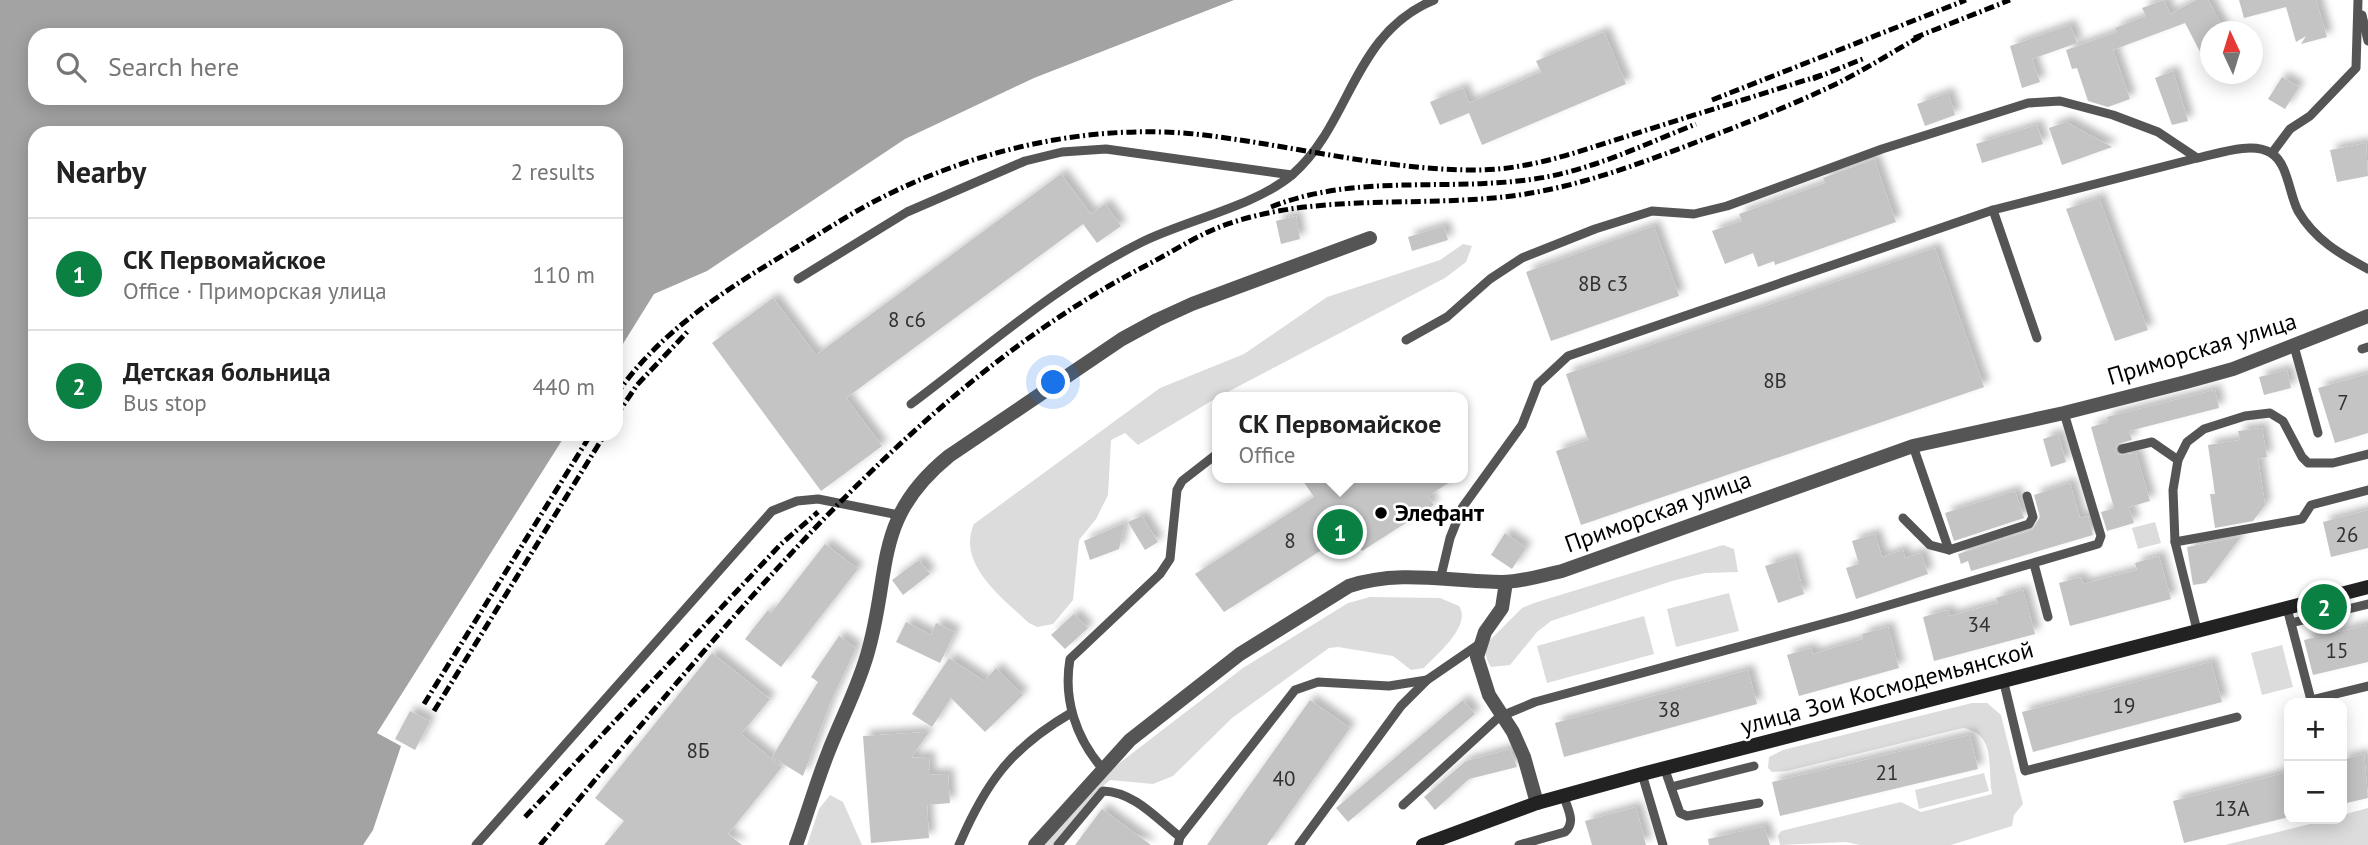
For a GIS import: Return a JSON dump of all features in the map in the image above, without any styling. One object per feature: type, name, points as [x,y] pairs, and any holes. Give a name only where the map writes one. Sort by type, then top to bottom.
[{"type":"main road","name":"улица Зои Космодемьянской","points":[[1428,843],[1537,803],[2003,679],[2368,587]]},
{"type":"street","points":[[796,845],[827,755],[869,649],[886,548],[899,515],[925,478],[949,456],[1122,338],[1192,303],[1370,238]]},
{"type":"street","name":"Приморская улица","points":[[1035,845],[1130,740],[1202,682],[1337,592],[1365,581],[1441,576],[1506,582],[1562,571],[1913,446],[2064,414],[2221,372],[2368,316]]},
{"type":"street","points":[[1506,582],[1502,608],[1478,645],[1480,675],[1524,757],[1537,803]]},
{"type":"lane","points":[[911,404],[1107,261],[1144,241],[1267,190],[1292,175],[1313,151],[1389,28],[1411,9],[1434,0]]},
{"type":"lane","points":[[2359,2],[2368,41]]},
{"type":"lane","points":[[2272,153],[2290,129],[2309,116],[2356,68],[2359,2]]},
{"type":"lane","points":[[1406,340],[1447,317],[1490,279],[1522,258],[1595,229],[1652,211],[1694,214],[1727,206],[1882,149],[2028,103],[2060,101],[2113,115],[2158,132],[2197,158]]},
{"type":"lane","points":[[1441,576],[1450,538],[1462,508],[1522,425],[1538,384],[1568,356],[1993,210],[2197,158],[2258,148],[2272,153],[2281,164],[2299,212],[2319,239],[2368,269]]},
{"type":"lane","points":[[798,279],[907,212],[1025,161],[1062,152],[1106,149],[1292,175]]},
{"type":"lane","points":[[1993,210],[2037,338]]},
{"type":"lane","points":[[2294,346],[2318,433]]},
{"type":"lane","points":[[2197,630],[2175,542],[2173,490],[2178,460],[2193,435],[2245,416],[2270,413],[2283,421],[2308,463],[2333,463],[2368,454]]},
{"type":"lane","points":[[1403,805],[1502,715],[1560,695],[2098,544],[2101,539],[2064,414]]},
{"type":"lane","points":[[2122,449],[2152,442],[2178,460]]},
{"type":"lane","points":[[1913,446],[1949,550]]},
{"type":"lane","points":[[1102,768],[1090,754],[1071,713],[1068,674],[1070,659],[1160,574],[1170,559],[1177,490],[1182,481],[1212,457]]},
{"type":"lane","points":[[2175,542],[2302,519],[2311,505],[2368,490]]},
{"type":"lane","points":[[1903,518],[1930,545],[1949,550],[2029,524],[2033,517],[2027,496]]},
{"type":"lane","points":[[476,845],[772,511],[797,501],[818,499],[899,515]]},
{"type":"lane","points":[[2034,564],[2048,617]]},
{"type":"lane","points":[[2291,623],[2368,604]]},
{"type":"lane","points":[[2287,608],[2311,699],[2368,686]]},
{"type":"lane","points":[[1299,845],[1401,706],[1427,680],[1478,645]]},
{"type":"lane","points":[[2003,679],[2025,771],[2237,717]]},
{"type":"lane","points":[[1058,845],[1103,791],[1118,792],[1129,797],[1179,841],[1295,690],[1318,682],[1389,686],[1427,680]]},
{"type":"lane","points":[[959,845],[977,802],[1005,764],[1024,746],[1071,713]]},
{"type":"lane","points":[[1671,787],[1754,766]]},
{"type":"lane","points":[[1665,770],[1680,813],[1687,816],[1759,803]]},
{"type":"lane","points":[[1642,775],[1663,845]]},
{"type":"lane","points":[[1519,845],[1565,832],[1570,827],[1572,823],[1564,797]]},
{"type":"shaded area","points":[[0,0],[1234,0],[1034,78],[905,139],[707,271],[654,294],[623,344],[623,126],[28,126],[28,441],[562,441],[377,733],[401,746],[373,830],[363,845],[0,845]]},
{"type":"shaded area","points":[[1463,244],[1472,246],[1466,262],[1445,278],[1228,392],[1212,392],[1212,401],[1138,445],[1125,433],[1111,440],[1108,495],[1096,519],[1079,540],[1073,600],[1053,624],[1037,627],[1029,623],[985,580],[971,553],[970,539],[974,524],[1160,388],[1244,354],[1327,297],[1440,260]]},
{"type":"shaded area","points":[[2155,522],[2161,543],[2138,549],[2132,528]]},
{"type":"shaded area","points":[[1723,545],[1734,549],[1738,572],[1705,573],[1672,581],[1551,621],[1537,632],[1510,665],[1491,667],[1489,664],[1486,651],[1489,641],[1522,608]]},
{"type":"shaded area","points":[[1729,593],[1739,631],[1676,647],[1667,609]]},
{"type":"shaded area","points":[[1370,597],[1440,598],[1459,606],[1461,622],[1444,648],[1424,668],[1411,670],[1393,656],[1338,647],[1329,648],[1232,718],[1173,776],[1153,784],[1110,780],[1097,791],[1054,845],[1044,845],[1104,775],[1243,668],[1348,603]]},
{"type":"shaded area","points":[[1644,616],[1654,654],[1547,683],[1537,646]]},
{"type":"shaded area","points":[[2282,645],[2293,687],[2262,695],[2251,653]]},
{"type":"shaded area","points":[[1972,703],[1987,703],[2001,715],[2023,804],[2014,815],[2012,826],[1951,845],[1860,845],[1846,842],[1780,845],[1778,836],[1781,831],[1901,802],[1921,812],[1992,794],[1986,744],[1974,731],[1963,728],[1787,771],[1772,772],[1768,768],[1769,757],[1783,750]]},
{"type":"shaded area","points":[[1984,773],[1989,791],[1919,809],[1915,790]]},
{"type":"shaded area","points":[[830,795],[843,802],[862,845],[807,845],[819,809]]},
{"type":"shaded area","points":[[2368,808],[2368,845],[2225,845],[2310,824],[2347,824],[2347,814]]},
{"type":"building","points":[[2164,0],[2170,14],[2196,0],[2208,0],[2219,21],[2200,21],[2200,52],[2185,23],[2113,50],[2130,99],[2108,107],[2088,101],[2077,68],[2072,69],[2066,50],[2117,32],[2115,28],[2146,16],[2142,8]]},
{"type":"building","points":[[2239,0],[2316,0],[2327,37],[2301,44],[2306,36],[2296,42],[2286,7],[2244,18]]},
{"type":"building","points":[[2070,25],[2077,43],[2032,59],[2040,82],[2022,88],[2010,46]]},
{"type":"building","points":[[1604,32],[1626,84],[1482,145],[1469,113],[1440,125],[1430,102],[1463,88],[1469,103],[1541,72],[1536,61]]},
{"type":"building","points":[[2173,71],[2188,121],[2172,125],[2155,78]]},
{"type":"building","points":[[2282,77],[2299,87],[2285,109],[2268,99]]},
{"type":"building","points":[[1948,93],[1955,115],[1925,126],[1917,104]]},
{"type":"building","points":[[2066,122],[2112,147],[2062,165],[2049,128]]},
{"type":"building","points":[[2037,125],[2043,144],[1982,163],[1976,144]]},
{"type":"building","points":[[2366,143],[2368,176],[2337,182],[2330,150]]},
{"type":"building","points":[[1874,159],[1896,222],[1775,265],[1774,261],[1758,267],[1753,253],[1725,264],[1712,231],[1742,221],[1739,214],[1825,183],[1823,178]]},
{"type":"building","points":[[1061,174],[1091,214],[1105,204],[1121,226],[1097,243],[1083,224],[846,398],[882,446],[821,491],[712,343],[773,298],[816,355]]},
{"type":"building","points":[[2099,198],[2148,330],[2115,341],[2066,209]]},
{"type":"building","points":[[1296,216],[1300,239],[1281,244],[1276,221]]},
{"type":"building","points":[[1444,226],[1448,240],[1412,251],[1408,237]]},
{"type":"building","points":[[1654,226],[1679,296],[1551,341],[1526,272]]},
{"type":"building","points":[[1935,248],[1984,387],[1581,525],[1556,451],[1588,440],[1566,374]]},
{"type":"building","points":[[2287,370],[2291,388],[2264,395],[2259,377]]},
{"type":"building","points":[[2368,374],[2368,433],[2335,443],[2318,388]]},
{"type":"building","points":[[2215,390],[2219,408],[2129,431],[2132,440],[2117,444],[2115,451],[2119,455],[2136,453],[2150,501],[2129,507],[2134,523],[2107,531],[2101,512],[2114,508],[2091,427],[2108,422],[2107,417]]},
{"type":"building","points":[[2262,428],[2267,457],[2258,459],[2265,505],[2253,521],[2215,528],[2210,494],[2215,494],[2208,445],[2240,440],[2238,431]]},
{"type":"building","points":[[2058,434],[2066,462],[2051,467],[2043,439]]},
{"type":"building","points":[[1304,483],[1448,483],[1428,496],[1434,505],[1362,551],[1350,532],[1224,612],[1195,574],[1314,497]]},
{"type":"building","points":[[2070,483],[2080,518],[2088,516],[2093,535],[1971,571],[1968,561],[1961,564],[1958,554],[2032,530],[2040,517],[2034,495]]},
{"type":"building","points":[[2015,491],[2024,518],[1954,541],[1945,513]]},
{"type":"building","points":[[2368,510],[2368,548],[2331,557],[2323,522]]},
{"type":"building","points":[[1142,516],[1158,542],[1145,550],[1128,522]]},
{"type":"building","points":[[1125,523],[1119,549],[1090,560],[1084,541]]},
{"type":"building","points":[[1505,533],[1526,548],[1512,569],[1491,555]]},
{"type":"building","points":[[1875,534],[1882,557],[1903,550],[1905,558],[1921,553],[1928,574],[1856,599],[1846,568],[1859,564],[1852,541]]},
{"type":"building","points":[[2241,537],[2206,583],[2193,585],[2187,547]]},
{"type":"building","points":[[825,544],[858,569],[781,667],[745,639],[768,610],[771,613]]},
{"type":"building","points":[[2159,556],[2171,599],[2070,626],[2059,583],[2081,577],[2083,584],[2137,570],[2135,563]]},
{"type":"building","points":[[1794,557],[1804,594],[1778,603],[1765,566]]},
{"type":"building","points":[[919,560],[930,574],[903,595],[892,580]]},
{"type":"building","points":[[2023,590],[2035,634],[1934,661],[1923,617],[1948,610],[1950,616],[1998,603],[1996,598]]},
{"type":"building","points":[[1074,614],[1088,628],[1065,649],[1051,635]]},
{"type":"building","points":[[906,622],[931,635],[936,623],[955,632],[940,663],[896,642]]},
{"type":"building","points":[[2368,625],[2368,662],[2313,675],[2304,640]]},
{"type":"building","points":[[1888,627],[1899,668],[1799,696],[1787,655],[1811,648],[1813,654],[1863,639],[1862,634]]},
{"type":"building","points":[[839,636],[856,648],[830,703],[803,776],[772,757],[818,682],[811,677]]},
{"type":"building","points":[[712,653],[770,699],[741,734],[782,767],[728,834],[742,845],[604,845],[624,821],[595,798]]},
{"type":"building","points":[[949,658],[984,681],[996,668],[1023,695],[985,732],[951,698],[932,727],[912,714]]},
{"type":"building","points":[[2211,662],[2222,702],[2033,752],[2022,712]]},
{"type":"building","points":[[1748,670],[1757,704],[1564,757],[1555,723]]},
{"type":"building","points":[[1310,700],[1350,728],[1267,845],[1207,845]]},
{"type":"building","points":[[1463,700],[1475,714],[1348,822],[1336,808]]},
{"type":"building","points":[[410,711],[430,721],[415,750],[395,739]]},
{"type":"building","points":[[929,732],[911,758],[929,757],[930,775],[948,774],[950,803],[927,805],[929,838],[871,843],[863,736]]},
{"type":"building","points":[[1970,735],[1978,769],[1780,816],[1772,782]]},
{"type":"building","points":[[1510,749],[1517,767],[1469,779],[1435,810],[1424,797],[1466,761]]},
{"type":"building","points":[[2364,754],[2368,798],[2347,803],[2347,759]]},
{"type":"building","points":[[2284,773],[2284,818],[2184,843],[2173,801]]},
{"type":"building","points":[[1636,807],[1646,845],[1592,845],[1585,821]]},
{"type":"building","points":[[1102,809],[1151,845],[1075,845]]},
{"type":"building","points":[[1764,826],[1770,845],[1709,845],[1708,839]]},
{"type":"railway","points":[[1712,100],[1966,0]]},
{"type":"railway","points":[[1914,38],[2010,0]]},
{"type":"railway","points":[[540,845],[745,604],[818,525],[894,450],[974,380],[1058,318],[1147,265],[1212,230],[1257,215],[1329,205],[1512,196],[1598,177],[1681,148],[1798,101],[1847,78],[1923,35]]},
{"type":"railway","points":[[1813,79],[1865,58]]},
{"type":"railway","points":[[623,386],[675,330],[747,277],[875,201],[953,167],[994,154],[1077,136],[1162,132],[1204,135],[1408,166],[1476,170],[1517,167],[1576,152],[1822,75]]},
{"type":"railway","points":[[1271,207],[1336,190],[1501,183],[1555,175],[1616,156],[1696,124]]},
{"type":"railway","points":[[623,406],[637,385],[689,330]]},
{"type":"railway","points":[[424,704],[587,441]]},
{"type":"railway","points":[[434,711],[601,441]]},
{"type":"railway","points":[[525,817],[781,544],[818,512]]},
{"type":"place","name":"Элефант","points":[[1381,513]]},
{"type":"place","name":"СК Первомайское","points":[[1340,532]]},
{"type":"place","name":"Детская больница","points":[[2324,607]]}]
